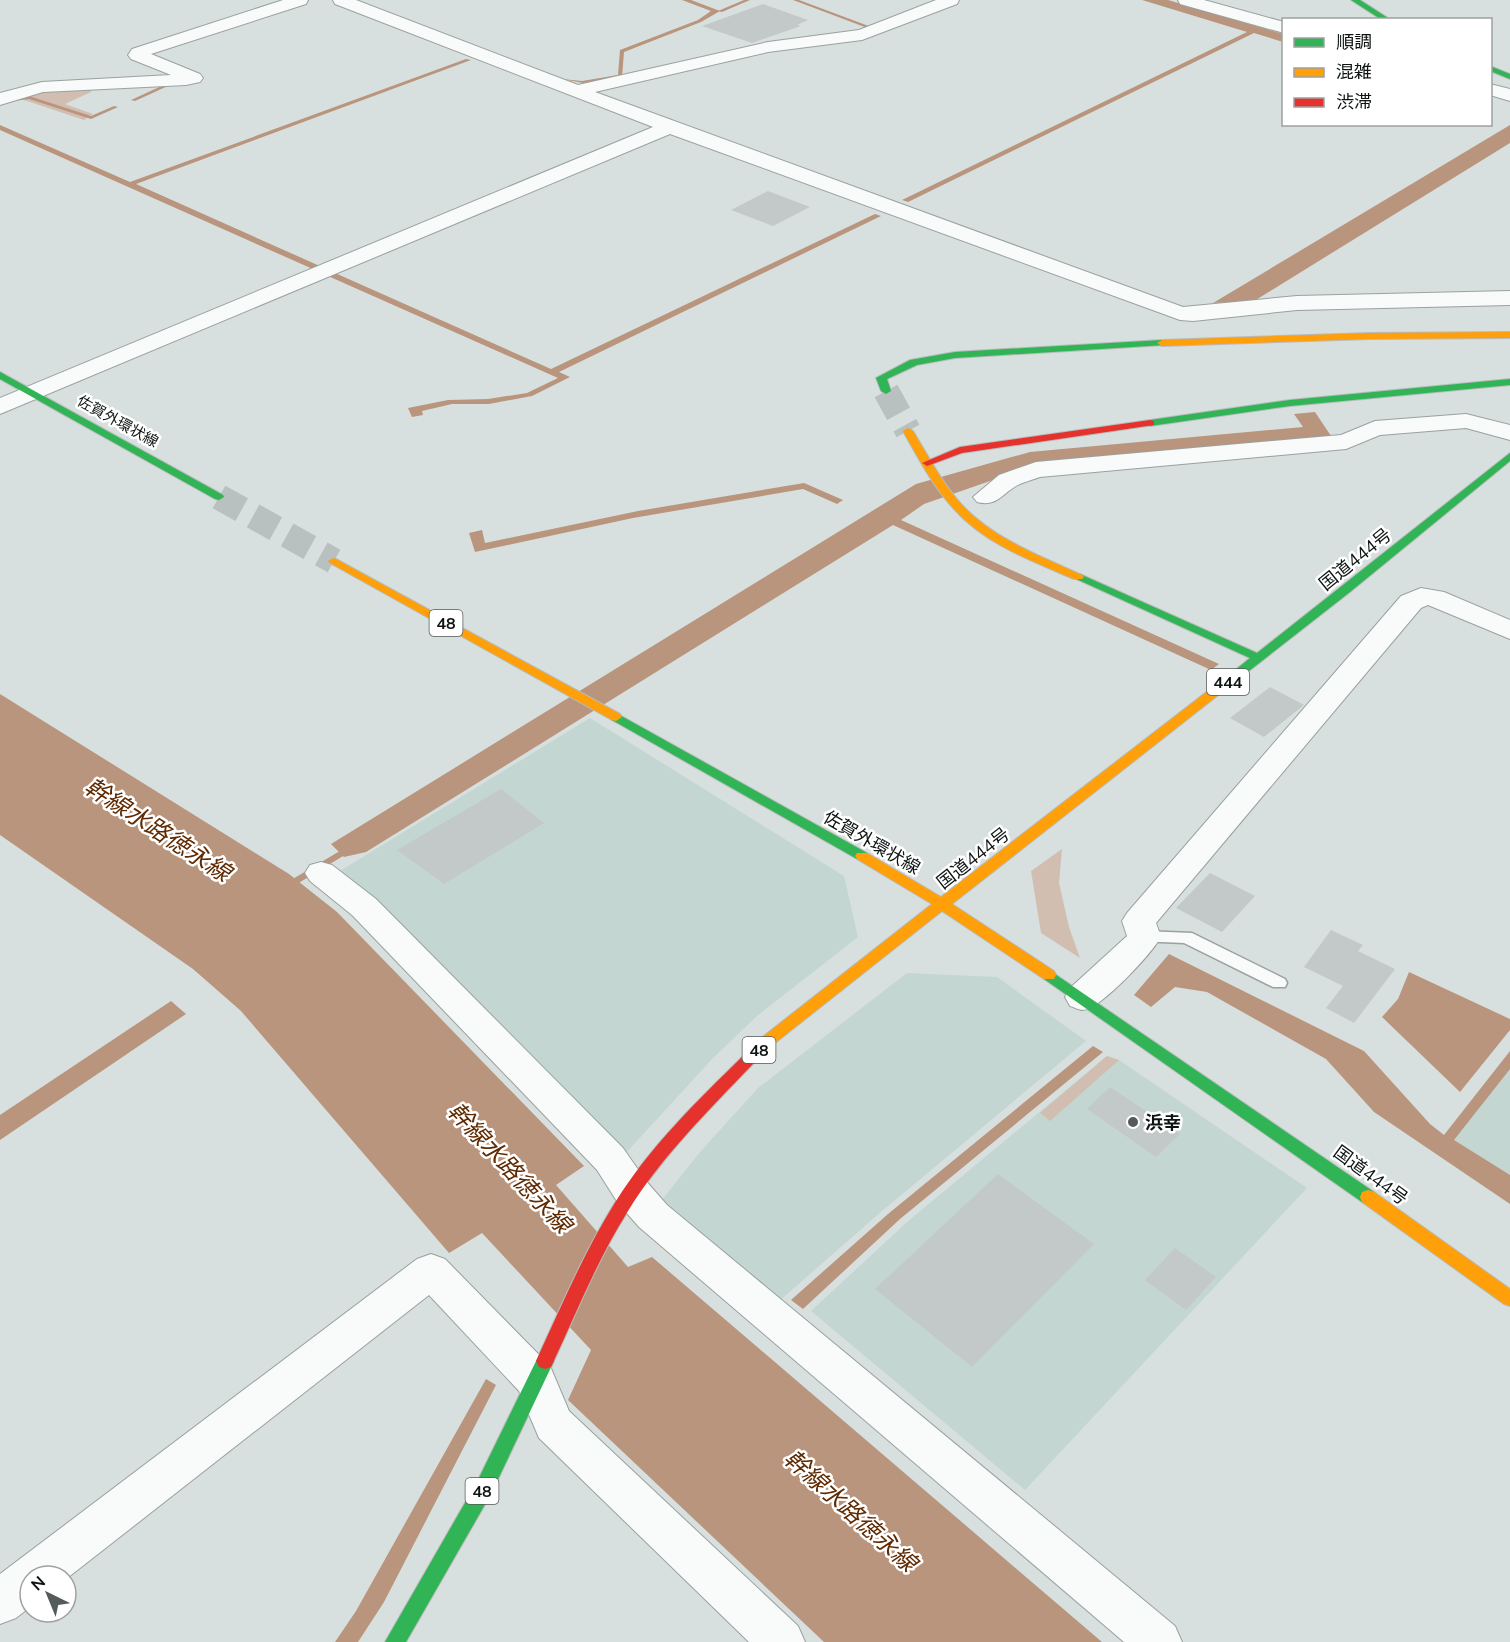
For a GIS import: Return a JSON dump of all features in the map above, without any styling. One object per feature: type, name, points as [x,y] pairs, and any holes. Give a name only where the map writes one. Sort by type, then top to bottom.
[{"type":"main road","points":[[1355,0],[1385,18]]},
{"type":"main road","points":[[1492,68],[1510,77]]},
{"type":"main road","points":[[886,391],[881,378],[894,368],[936,358],[1075,348],[1278,338],[1482,333],[1510,335]]},
{"type":"main road","name":"佐賀外環状線","points":[[0,375],[219,497]]},
{"type":"main road","points":[[927,463],[960,450],[1290,403],[1510,382]]},
{"type":"main road","points":[[908,431],[927,463],[959,508],[979,526],[1007,543],[1259,657]]},
{"type":"main road","name":"国道444号","points":[[1510,456],[1259,657],[942,904],[1082,997],[1345,1178],[1510,1299]]},
{"type":"main road","name":"佐賀外環状線","points":[[334,561],[558,684],[897,876],[942,904]]},
{"type":"main road","name":"48","points":[[395,1642],[484,1488],[608,1229],[632,1192],[684,1124],[770,1039],[942,904]]},
{"type":"street","points":[[2,97],[42,87],[194,78],[137,55],[138,52],[300,0]]},
{"type":"street","points":[[341,0],[670,127],[1180,313],[1193,314],[1297,303],[1510,298]]},
{"type":"street","points":[[575,91],[768,46],[862,35],[951,0]]},
{"type":"street","points":[[1186,0],[1282,27]]},
{"type":"street","points":[[1492,89],[1510,95]]},
{"type":"street","points":[[0,406],[670,127]]},
{"type":"street","points":[[986,497],[1008,480],[1036,470],[1346,442],[1375,428],[1466,422],[1488,425],[1510,433]]},
{"type":"street","points":[[1082,997],[1135,950],[1144,937],[1139,921],[1411,602],[1421,596],[1434,598],[1510,630]]},
{"type":"street","points":[[321,873],[364,907],[610,1158],[632,1192],[653,1216],[1159,1642]]},
{"type":"street","points":[[50,1564],[430,1271],[499,1339],[535,1379],[554,1424],[782,1642]]},
{"type":"street","points":[[0,1602],[18,1588]]},
{"type":"lane","points":[[1144,937],[1186,937],[1279,983]]},
{"type":"shaded area","points":[[91,87],[91,92],[65,104],[93,114],[84,120],[24,100],[28,92]]},
{"type":"shaded area","points":[[590,718],[844,876],[858,937],[757,1016],[713,1058],[624,1155],[335,874]]},
{"type":"shaded area","points":[[1062,849],[1059,883],[1069,927],[1080,958],[1041,933],[1031,871]]},
{"type":"shaded area","points":[[907,973],[997,977],[1086,1041],[882,1211],[778,1302],[661,1201],[700,1152],[758,1088]]},
{"type":"shaded area","points":[[1107,1056],[1119,1060],[1307,1188],[1025,1490],[811,1311],[907,1222]]},
{"type":"shaded area","points":[[1107,1056],[1119,1060],[1050,1121],[1040,1113]]},
{"type":"shaded area","points":[[1510,1060],[1510,1188],[1443,1145]]},
{"type":"water","points":[[682,0],[691,0],[720,11],[701,22],[624,52],[622,77],[583,83],[562,79],[582,81],[618,75],[620,50],[698,20],[711,11]]},
{"type":"water","points":[[1142,0],[1168,0],[1282,34],[1282,42],[1254,33],[908,202],[902,200],[1247,32]]},
{"type":"water","points":[[466,59],[471,60],[136,184],[322,267],[315,270],[0,130],[0,125],[130,182]]},
{"type":"water","points":[[1510,125],[1510,143],[1254,301],[1213,303]]},
{"type":"water","points":[[875,214],[881,216],[559,372],[570,377],[532,396],[489,404],[452,404],[422,411],[423,415],[412,417],[408,408],[448,400],[488,399],[527,393],[558,378],[328,276],[335,273],[551,369]]},
{"type":"water","points":[[1315,412],[1331,436],[1036,465],[924,504],[901,520],[1219,664],[1211,670],[893,525],[366,852],[344,857],[331,844],[916,484],[1030,452],[1303,427],[1294,414]]},
{"type":"water","points":[[804,483],[843,500],[837,504],[803,489],[633,518],[475,552],[469,533],[482,530],[485,543],[638,511]]},
{"type":"water","name":"幹線水路徳永線","points":[[0,694],[289,874],[337,912],[584,1166],[556,1185],[628,1267],[652,1257],[1102,1642],[824,1642],[568,1400],[591,1350],[482,1233],[449,1253],[241,1011],[193,969],[0,835]]},
{"type":"water","points":[[1169,954],[1364,1051],[1430,1124],[1444,1135],[1510,1051],[1510,1069],[1454,1140],[1510,1175],[1510,1204],[1374,1112],[1326,1059],[1207,992],[1175,987],[1151,1007],[1134,995]]},
{"type":"water","points":[[1409,972],[1510,1019],[1510,1030],[1460,1092],[1382,1017],[1398,999]]},
{"type":"water","points":[[171,1001],[186,1014],[0,1140],[0,1115]]},
{"type":"water","points":[[1093,1046],[1103,1052],[900,1219],[803,1309],[791,1300],[888,1214]]},
{"type":"water","points":[[486,1379],[496,1385],[384,1602],[358,1642],[335,1642],[356,1611]]},
{"type":"building","points":[[763,4],[808,20],[797,25],[801,26],[752,43],[702,26]]},
{"type":"building","points":[[768,191],[810,207],[773,226],[731,210]]},
{"type":"building","points":[[1270,687],[1304,705],[1264,737],[1230,718]]},
{"type":"building","points":[[501,789],[544,823],[444,884],[397,850]]},
{"type":"building","points":[[1210,873],[1255,896],[1222,932],[1176,908]]},
{"type":"building","points":[[1331,930],[1363,945],[1358,951],[1395,969],[1354,1023],[1326,1008],[1343,986],[1304,967]]},
{"type":"building","name":"浜幸","points":[[1110,1087],[1180,1134],[1156,1157],[1087,1109]]},
{"type":"building","points":[[998,1174],[1094,1244],[972,1367],[875,1289]]},
{"type":"building","points":[[1175,1248],[1216,1277],[1186,1310],[1145,1280]]},
{"type":"waterway","points":[[720,11],[748,0]]},
{"type":"waterway","points":[[795,0],[872,28]]},
{"type":"waterway","points":[[133,100],[168,85]]},
{"type":"waterway","points":[[14,100],[29,97],[91,118],[116,107]]},
{"type":"waterway","points":[[289,885],[350,848]]},
{"type":"tunnel","points":[[886,391],[908,431]]},
{"type":"tunnel","points":[[219,497],[334,561]]},
{"type":"traffic: fast","points":[[1355,0],[1385,18]]},
{"type":"traffic: fast","points":[[1492,69],[1510,77]]},
{"type":"traffic: fast","points":[[886,391],[881,378],[914,362],[955,355],[1162,343]]},
{"type":"traffic: fast","points":[[0,375],[219,497]]},
{"type":"traffic: fast","points":[[1150,423],[1290,403],[1510,382]]},
{"type":"traffic: fast","points":[[1213,693],[1346,590],[1510,456]]},
{"type":"traffic: fast","points":[[1078,577],[1259,658]]},
{"type":"traffic: fast","points":[[616,717],[862,856]]},
{"type":"traffic: fast","points":[[1049,975],[1368,1197]]},
{"type":"traffic: fast","points":[[395,1642],[484,1488],[545,1361]]},
{"type":"traffic: slow","points":[[1162,343],[1370,336],[1510,335]]},
{"type":"traffic: slow","points":[[908,431],[944,490],[971,519],[1015,548],[1078,577]]},
{"type":"traffic: slow","points":[[334,561],[616,717]]},
{"type":"traffic: slow","points":[[1049,975],[942,904],[1213,693]]},
{"type":"traffic: slow","points":[[747,1061],[770,1039],[942,904],[862,856]]},
{"type":"traffic: slow","points":[[1368,1197],[1510,1299]]},
{"type":"traffic: jam","points":[[927,463],[960,450],[1150,423]]},
{"type":"traffic: jam","points":[[545,1361],[591,1262],[622,1205],[672,1140],[747,1061]]},
{"type":"place","name":"浜幸","points":[[1133,1122]]}]
